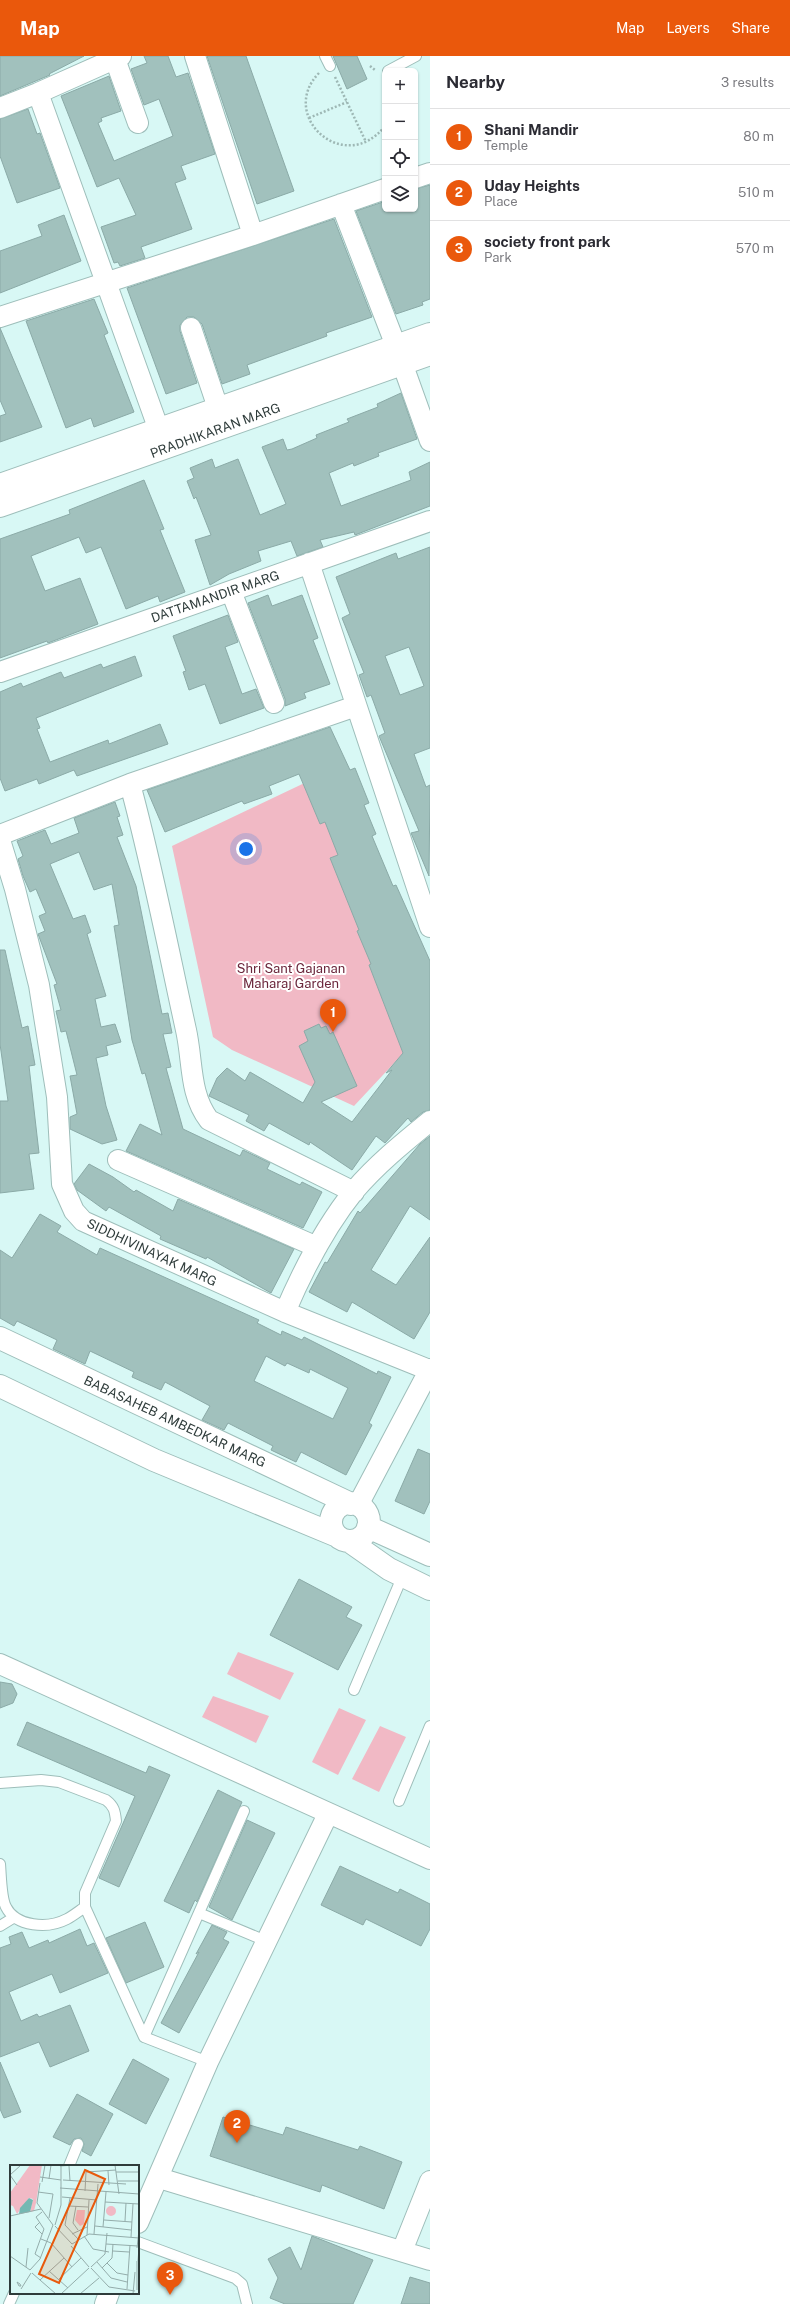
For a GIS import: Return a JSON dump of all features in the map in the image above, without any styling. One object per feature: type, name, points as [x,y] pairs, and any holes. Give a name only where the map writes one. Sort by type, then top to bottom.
[{"type":"main road","name":"PRADHIKARAN MARG","points":[[0,506],[162,438],[399,354],[430,334]]},
{"type":"main road","name":"PRADHIKARAN MARG","points":[[0,485],[162,438],[218,408],[399,354],[430,354]]},
{"type":"main road","name":"BABASAHEB AMBEDKAR MARG","points":[[0,1338],[354,1504]]},
{"type":"main road","points":[[0,1386],[154,1460],[342,1538],[403,1575],[430,1589]]},
{"type":"main road","points":[[354,1504],[366,1513],[368,1527],[362,1536],[342,1538],[331,1525],[332,1514],[340,1506],[354,1504]]},
{"type":"main road","points":[[368,1527],[430,1555]]},
{"type":"street","points":[[195,56],[252,235]]},
{"type":"street","points":[[0,108],[38,94],[118,57],[138,123]]},
{"type":"street","points":[[38,94],[162,438]]},
{"type":"street","points":[[418,177],[430,173]]},
{"type":"street","points":[[0,317],[252,235],[382,190]]},
{"type":"street","points":[[341,204],[399,354],[430,441]]},
{"type":"street","points":[[191,328],[218,408]]},
{"type":"street","name":"DATTAMANDIR MARG","points":[[0,672],[430,521]]},
{"type":"street","points":[[309,563],[430,927]]},
{"type":"street","points":[[231,591],[274,703]]},
{"type":"street","points":[[0,835],[130,784],[356,706]]},
{"type":"street","points":[[130,784],[144,835],[185,1026],[195,1097],[201,1110],[209,1120],[354,1192]]},
{"type":"street","name":"SIDDHIVINAYAK MARG","points":[[0,840],[15,889],[38,985],[57,1097],[62,1184],[74,1211],[83,1221],[286,1312],[429,1370]]},
{"type":"street","points":[[286,1312],[297,1284],[317,1247],[354,1192],[392,1152],[430,1121]]},
{"type":"street","points":[[118,1160],[317,1247]]},
{"type":"street","points":[[354,1504],[429,1370]]},
{"type":"street","points":[[0,1664],[430,1859]]},
{"type":"street","points":[[139,2221],[159,2178],[208,2062],[328,1814]]},
{"type":"street","points":[[159,2178],[430,2260]]},
{"type":"street","points":[[402,2251],[430,2181]]},
{"type":"street","points":[[105,2304],[109,2294]]},
{"type":"lane","points":[[394,68],[416,56]]},
{"type":"lane","points":[[354,1690],[403,1575]]},
{"type":"lane","points":[[399,1801],[430,1726]]},
{"type":"lane","points":[[0,1783],[41,1780],[59,1782],[106,1800],[112,1805],[115,1812],[116,1821],[85,1893],[85,1908],[144,2037],[208,2062]]},
{"type":"lane","points":[[144,2037],[244,1811]]},
{"type":"lane","points":[[0,1864],[5,1906],[13,1918],[30,1924],[48,1924],[66,1920],[85,1908]]},
{"type":"lane","points":[[199,1913],[266,1941]]},
{"type":"lane","points":[[0,1926],[13,1918]]},
{"type":"lane","points":[[69,2165],[78,2144]]},
{"type":"lane","points":[[139,2242],[235,2278],[242,2284],[247,2304]]},
{"type":"lane","points":[[9,2304],[14,2294]]},
{"type":"path","points":[[366,142],[328,61],[310,86],[306,99],[309,118],[313,126],[322,137],[334,144],[348,146],[366,142],[375,137],[382,129]]},
{"type":"path","points":[[309,118],[347,102]]},
{"type":"green space","name":"Shri Sant Gajanan Maharaj Garden","points":[[315,778],[411,1045],[354,1106],[232,1050],[213,1037],[172,846]]},
{"type":"green space","points":[[238,1652],[294,1673],[280,1700],[227,1674]]},
{"type":"green space","points":[[213,1696],[269,1716],[256,1743],[202,1717]]},
{"type":"green space","points":[[339,1708],[366,1720],[338,1775],[312,1762]]},
{"type":"green space","points":[[380,1726],[406,1737],[379,1792],[352,1779]]},
{"type":"building","points":[[0,56],[84,56],[49,74],[50,75],[0,96]]},
{"type":"building","points":[[144,56],[168,56],[176,77],[188,73],[215,154],[181,166],[186,179],[175,183],[192,229],[141,247],[145,258],[120,266],[118,262],[114,263],[101,227],[136,215],[119,178],[97,187],[61,96],[109,76],[121,111],[101,118],[102,121],[98,123],[114,161],[173,136],[159,99],[144,105],[131,69],[147,63]]},
{"type":"building","points":[[207,56],[246,56],[294,191],[257,204]]},
{"type":"building","points":[[333,56],[357,56],[367,79],[347,89]]},
{"type":"building","points":[[28,109],[37,134],[40,133],[60,188],[17,203],[0,156],[0,119]]},
{"type":"building","points":[[430,185],[430,299],[422,302],[423,305],[396,314],[356,211],[382,202],[382,212],[418,212],[418,188]]},
{"type":"building","points":[[64,215],[81,261],[0,293],[0,251],[42,236],[38,225]]},
{"type":"building","points":[[334,219],[372,317],[326,333],[327,336],[247,365],[250,374],[222,384],[202,324],[194,317],[187,317],[180,325],[180,331],[197,383],[166,394],[127,288]]},
{"type":"building","points":[[94,299],[108,333],[104,335],[134,412],[94,427],[91,418],[66,428],[26,321]]},
{"type":"building","points":[[0,328],[42,427],[0,442],[0,416],[6,414],[0,400]]},
{"type":"building","points":[[401,393],[417,439],[378,453],[379,456],[354,466],[353,463],[329,473],[341,506],[411,480],[409,472],[430,462],[430,506],[355,535],[354,532],[320,540],[323,547],[297,556],[291,541],[258,551],[261,561],[229,574],[210,585],[195,540],[211,535],[196,497],[194,499],[187,481],[194,478],[190,468],[212,459],[215,468],[238,459],[260,515],[286,504],[262,447],[283,439],[287,450],[292,449],[317,438],[316,435],[349,422],[347,419],[378,407],[377,404]]},
{"type":"building","points":[[144,480],[164,529],[160,530],[185,592],[160,602],[158,596],[126,609],[101,547],[86,553],[79,537],[31,556],[45,591],[80,578],[98,624],[48,643],[47,641],[0,658],[0,539],[70,514],[69,510]]},
{"type":"building","points":[[430,547],[430,748],[414,754],[426,787],[430,785],[429,876],[411,833],[419,831],[379,736],[385,733],[371,695],[367,697],[359,675],[364,673],[342,618],[350,614],[336,577],[396,553],[398,559]],"holes":[[[409,647],[424,686],[400,695],[385,656]]]},
{"type":"building","points":[[268,595],[272,606],[302,595],[318,638],[313,640],[330,684],[304,693],[306,698],[285,706],[285,699],[248,603]]},
{"type":"building","points":[[228,615],[238,642],[225,647],[242,694],[256,689],[264,708],[220,724],[205,684],[189,690],[183,672],[186,671],[173,636]]},
{"type":"building","points":[[135,656],[142,676],[36,718],[40,728],[37,729],[50,762],[108,740],[109,744],[160,724],[168,744],[77,776],[74,770],[39,784],[37,779],[5,791],[0,778],[0,692],[21,683],[23,687],[61,672],[64,678],[101,664],[103,668]]},
{"type":"building","points":[[330,727],[350,770],[355,768],[369,803],[364,805],[376,834],[372,836],[393,886],[396,885],[430,961],[430,1110],[423,1112],[411,1122],[408,1118],[385,1143],[376,1136],[352,1170],[310,1142],[309,1145],[269,1123],[264,1131],[246,1121],[249,1115],[209,1096],[217,1078],[227,1068],[245,1081],[250,1072],[303,1103],[315,1082],[299,1046],[308,1041],[304,1031],[319,1024],[321,1028],[326,1026],[330,1034],[333,1032],[357,1086],[321,1102],[352,1122],[392,1070],[386,1073],[403,1053],[369,965],[371,964],[357,931],[359,930],[330,858],[338,855],[325,822],[320,824],[299,774],[269,786],[272,794],[244,804],[242,801],[165,832],[147,790]]},
{"type":"building","points":[[115,802],[120,816],[117,817],[123,835],[117,837],[136,886],[162,1014],[168,1013],[172,1033],[163,1034],[171,1067],[166,1068],[183,1129],[240,1156],[243,1150],[270,1163],[267,1169],[300,1185],[302,1182],[322,1192],[303,1228],[126,1151],[140,1124],[162,1135],[145,1073],[142,1074],[132,1040],[114,926],[119,925],[112,884],[94,890],[79,852],[50,864],[73,919],[85,915],[91,932],[87,934],[106,996],[95,999],[101,1027],[115,1024],[121,1042],[106,1046],[108,1055],[96,1058],[106,1106],[117,1140],[102,1144],[70,1129],[70,1117],[77,1114],[70,1076],[77,1075],[66,1031],[61,1032],[56,1011],[61,1010],[54,985],[57,984],[38,934],[45,931],[39,916],[46,913],[36,889],[30,892],[23,876],[18,859],[23,856],[17,841],[45,830],[51,844],[79,833],[74,818]]},
{"type":"building","points":[[0,950],[5,950],[22,1028],[28,1026],[35,1065],[29,1066],[39,1153],[29,1154],[34,1189],[0,1193],[0,1101],[8,1101],[0,1044]]},
{"type":"building","points":[[430,1136],[430,1220],[410,1206],[371,1270],[396,1285],[430,1237],[430,1312],[414,1339],[352,1302],[347,1312],[309,1292],[325,1262],[327,1263],[358,1211],[360,1213],[420,1144]]},
{"type":"building","points":[[89,1164],[113,1177],[134,1192],[136,1190],[173,1211],[178,1199],[294,1249],[271,1293],[207,1257],[206,1259],[160,1239],[161,1236],[109,1207],[106,1211],[77,1190],[74,1184]]},
{"type":"building","points":[[40,1214],[61,1226],[57,1232],[97,1255],[100,1248],[259,1320],[257,1323],[281,1335],[282,1331],[302,1340],[304,1337],[377,1374],[378,1371],[391,1377],[369,1423],[372,1425],[346,1475],[301,1452],[296,1462],[271,1450],[273,1446],[228,1423],[224,1430],[202,1420],[210,1406],[165,1382],[161,1390],[132,1377],[134,1372],[90,1351],[85,1364],[53,1349],[57,1340],[17,1321],[14,1326],[0,1318],[0,1250],[12,1258]],"holes":[[[266,1356],[285,1366],[287,1363],[309,1373],[310,1369],[348,1388],[333,1419],[254,1381]]]},
{"type":"building","points":[[418,1449],[430,1454],[430,1501],[424,1514],[395,1501]]},
{"type":"building","points":[[299,1579],[352,1607],[346,1617],[362,1625],[338,1670],[270,1635]]},
{"type":"building","points":[[0,1682],[12,1684],[17,1694],[13,1703],[0,1708]]},
{"type":"building","points":[[27,1722],[146,1773],[149,1766],[170,1775],[119,1887],[99,1878],[135,1796],[17,1745]]},
{"type":"building","points":[[218,1790],[242,1802],[197,1902],[195,1900],[189,1913],[164,1901]]},
{"type":"building","points":[[247,1820],[275,1833],[232,1920],[209,1907]]},
{"type":"building","points":[[340,1866],[398,1893],[400,1889],[430,1904],[430,1929],[421,1946],[366,1919],[363,1925],[321,1905]]},
{"type":"building","points":[[145,1922],[164,1967],[126,1983],[106,1938]]},
{"type":"building","points":[[212,1925],[227,1932],[223,1939],[229,1942],[179,2033],[161,2023]]},
{"type":"building","points":[[80,1929],[87,1946],[94,1943],[108,1973],[60,1993],[52,1974],[9,1992],[21,2021],[37,2014],[39,2017],[70,2005],[89,2051],[50,2067],[39,2042],[0,2057],[0,1948],[11,1944],[9,1937],[22,1932],[29,1948],[48,1940],[49,1943]]},
{"type":"building","points":[[133,2059],[169,2079],[146,2124],[109,2104]]},
{"type":"building","points":[[0,2062],[21,2112],[4,2118],[0,2109]]},
{"type":"building","points":[[77,2094],[113,2114],[91,2156],[82,2151],[84,2144],[81,2138],[74,2139],[70,2145],[53,2137]]},
{"type":"building","points":[[223,2117],[283,2135],[286,2127],[358,2150],[360,2146],[402,2162],[384,2209],[322,2185],[320,2192],[210,2156]]},
{"type":"building","points":[[312,2236],[373,2260],[353,2304],[285,2304],[270,2298],[278,2278],[268,2259],[290,2247],[301,2270]]},
{"type":"building","points":[[410,2277],[430,2283],[430,2304],[401,2304]]},
{"type":"place","name":"Shani Mandir","points":[[333,1032]]},
{"type":"place","name":"Uday Heights","points":[[237,2143]]},
{"type":"place","name":"society front park","points":[[170,2295]]}]
